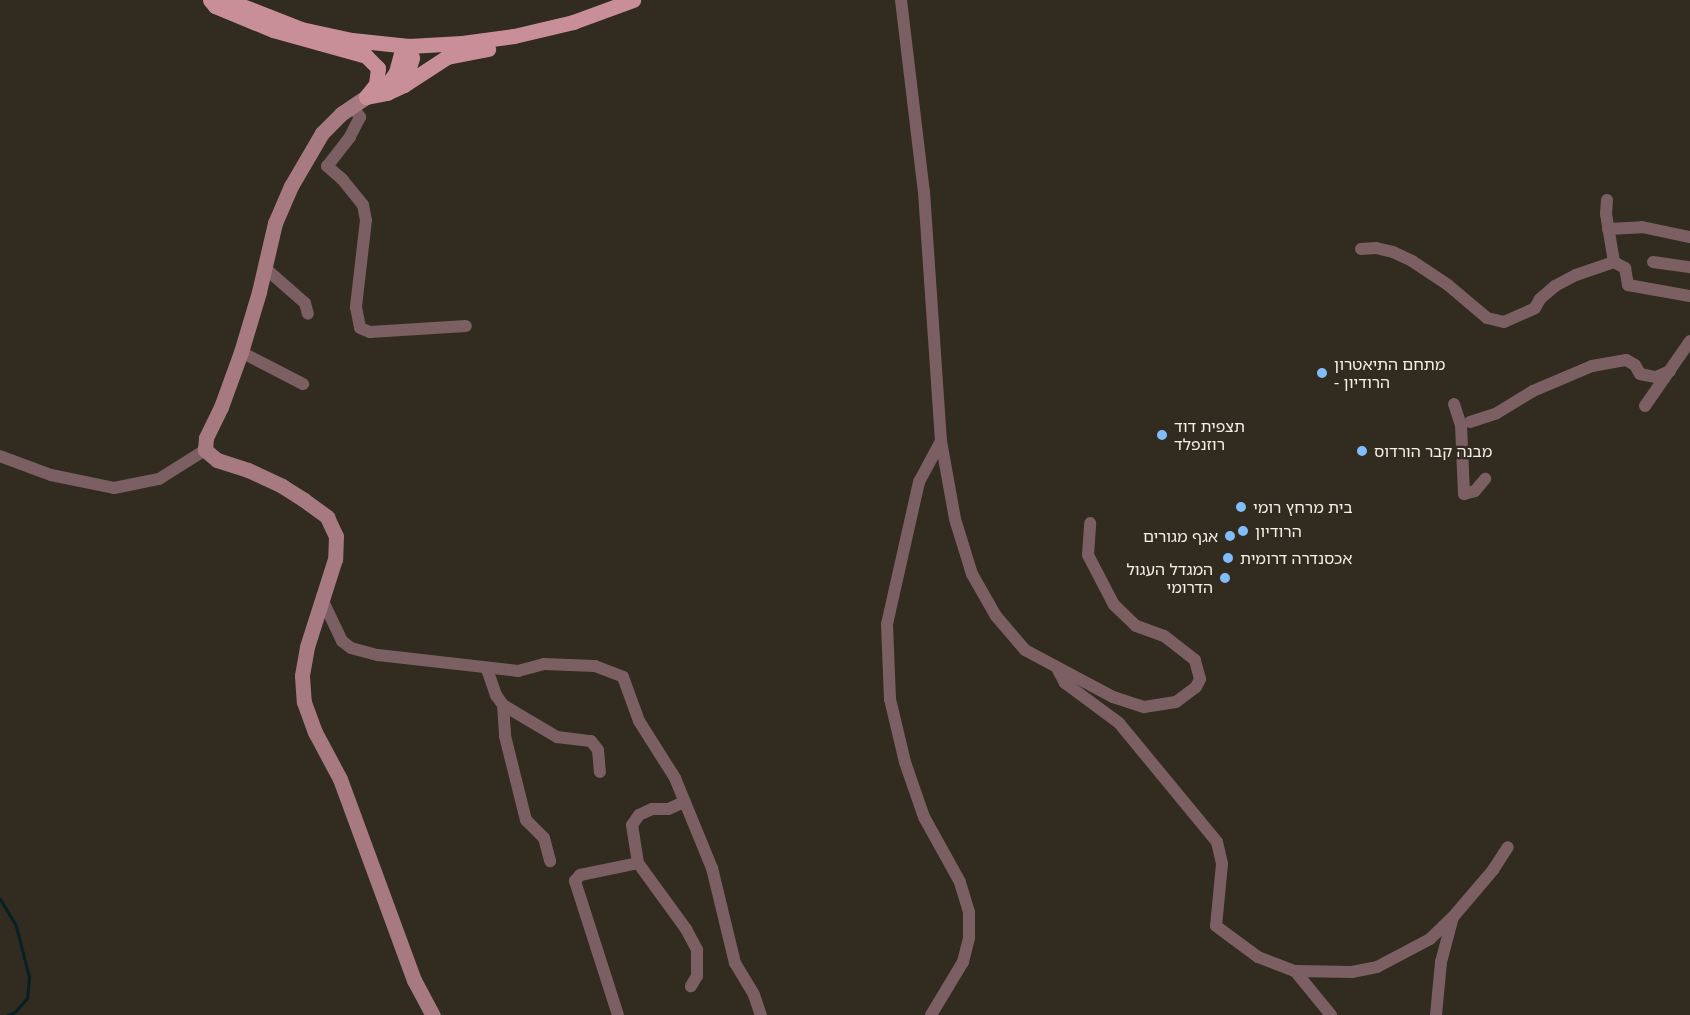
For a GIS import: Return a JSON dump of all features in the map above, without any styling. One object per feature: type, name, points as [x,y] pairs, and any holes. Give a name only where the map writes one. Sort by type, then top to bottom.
[{"type":"main road","points":[[210,0],[215,6],[273,30],[366,56],[378,68],[376,84],[366,97]]},
{"type":"main road","points":[[227,0],[301,29],[352,40],[409,46],[473,42],[551,27],[573,22],[633,0]]},
{"type":"main road","points":[[366,97],[387,93],[404,85],[447,57],[535,39],[551,27]]},
{"type":"main road","points":[[409,46],[401,53],[396,72],[390,81],[352,106],[322,133],[308,154],[275,223],[241,352],[221,407],[206,438],[205,450],[217,460],[282,486],[327,518],[336,536],[335,559],[307,647],[302,676],[304,702],[315,732],[340,779],[414,980],[433,1015]]},
{"type":"main road","points":[[404,85],[412,58],[409,46]]},
{"type":"street","points":[[901,0],[924,192],[941,441],[955,519],[972,574],[996,616],[1024,650],[1113,698],[1144,707],[1176,702],[1196,687],[1200,679],[1195,660],[1182,647],[1164,636],[1136,626],[1114,605],[1088,555],[1090,523]]},
{"type":"street","points":[[352,106],[360,117],[350,137],[327,166],[342,179],[363,205],[366,220],[356,307],[360,328],[370,332],[466,326]]},
{"type":"street","points":[[1607,200],[1608,229],[1614,262]]},
{"type":"street","points":[[1608,229],[1642,227],[1690,237]]},
{"type":"street","points":[[1361,249],[1376,248],[1393,252],[1412,261],[1441,280],[1488,318],[1504,322],[1520,318],[1535,308],[1540,299],[1555,286],[1576,274],[1614,262],[1625,268],[1628,285],[1690,296]]},
{"type":"street","points":[[1653,262],[1690,267]]},
{"type":"street","points":[[265,268],[305,303],[308,315]]},
{"type":"street","points":[[1645,406],[1690,341]]},
{"type":"street","points":[[241,352],[303,384]]},
{"type":"street","points":[[1470,422],[1497,413],[1533,391],[1592,366],[1626,360],[1635,364],[1640,374],[1656,376],[1670,371]]},
{"type":"street","points":[[1454,404],[1461,424],[1464,494],[1475,491],[1485,479]]},
{"type":"street","points":[[931,1015],[963,962],[969,938],[969,912],[960,882],[924,817],[905,762],[890,699],[888,624],[920,482],[941,441]]},
{"type":"street","points":[[0,456],[51,475],[114,488],[159,479],[205,450]]},
{"type":"street","points":[[323,601],[342,641],[351,648],[378,655],[518,671],[544,664],[595,666],[623,678],[639,721],[675,778],[712,868],[735,963],[754,995],[761,1015]]},
{"type":"street","points":[[487,669],[496,695],[503,705],[557,737],[591,741],[598,750],[600,772]]},
{"type":"street","points":[[1057,669],[1065,683],[1119,723],[1217,842],[1222,864],[1216,926],[1258,957],[1296,971],[1352,972],[1377,967],[1430,939],[1453,917],[1493,870],[1508,847]]},
{"type":"street","points":[[503,705],[505,736],[526,820],[544,838],[550,861]]},
{"type":"street","points":[[684,802],[639,815],[632,825],[638,863],[686,929],[697,950],[697,976],[691,986]]},
{"type":"street","points":[[618,1015],[575,881],[580,875],[638,863]]},
{"type":"street","points":[[1436,1015],[1441,962],[1453,917]]},
{"type":"street","points":[[1296,971],[1332,1015]]},
{"type":"waterway","points":[[0,899],[16,926],[29,977],[27,998],[15,1012],[8,1015]]},
{"type":"place","name":"מתחם התיאטרון - הרודיון","points":[[1322,373]]},
{"type":"place","name":"תצפית דוד רוזנפלד","points":[[1162,435]]},
{"type":"place","name":"מבנה קבר הורדוס","points":[[1362,451]]},
{"type":"place","name":"בית מרחץ רומי","points":[[1241,507]]},
{"type":"place","name":"הרודיון","points":[[1243,531]]},
{"type":"place","name":"אגף מגורים","points":[[1230,536]]},
{"type":"place","name":"אכסנדרה דרומית","points":[[1228,558]]},
{"type":"place","name":"המגדל העגול הדרומי","points":[[1225,578]]}]
